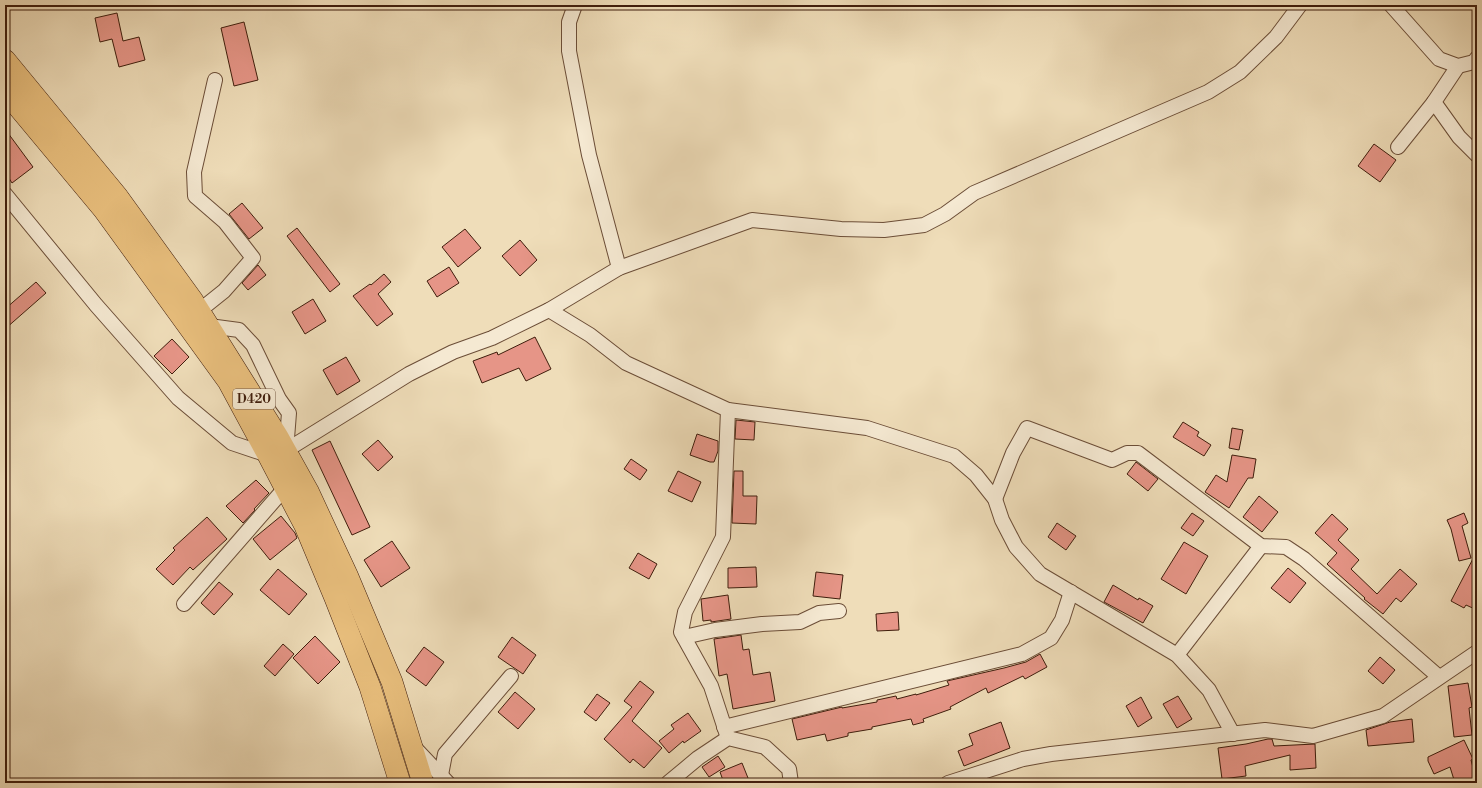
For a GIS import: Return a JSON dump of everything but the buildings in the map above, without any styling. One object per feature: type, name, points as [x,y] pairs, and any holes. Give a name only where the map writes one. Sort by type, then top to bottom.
[{"type":"highway","name":"D420","points":[[5,60],[116,196],[204,318],[277,453],[285,488],[305,526],[370,687],[400,783]]},
{"type":"highway","name":"D420","points":[[5,91],[104,210],[170,299],[277,453],[308,491],[348,577],[392,682],[411,743],[438,780]]},
{"type":"street","points":[[575,5],[570,22],[569,51],[589,155],[619,268]]},
{"type":"street","points":[[5,194],[96,305],[178,398],[232,444],[277,453],[409,374],[453,352],[492,338],[549,310],[619,268],[752,220],[841,229],[884,230],[924,225],[944,214],[974,193],[1208,92],[1240,72],[1276,38],[1300,5]]},
{"type":"street","points":[[1391,5],[1439,58],[1458,66],[1474,62],[1477,58]]},
{"type":"street","points":[[1398,147],[1434,102],[1458,66]]},
{"type":"street","points":[[204,318],[224,291],[253,258],[225,222],[195,196],[194,172],[215,80]]},
{"type":"street","points":[[1434,102],[1460,137],[1477,155]]},
{"type":"street","points":[[549,310],[590,335],[626,363],[728,410],[867,428],[954,456],[976,475],[995,499],[1002,520],[1016,547],[1040,574],[1177,655],[1209,690],[1233,734]]},
{"type":"street","points":[[726,732],[711,686],[680,632],[685,612],[723,537],[728,410]]},
{"type":"street","points":[[995,499],[1013,453],[1027,428],[1112,460],[1127,453],[1138,453],[1262,546],[1286,547],[1304,559],[1440,677]]},
{"type":"street","points":[[184,604],[285,488]]},
{"type":"street","points":[[1177,655],[1262,546]]},
{"type":"street","points":[[668,783],[726,732],[1022,654],[1051,638],[1062,620],[1071,592]]},
{"type":"street","points":[[684,638],[715,630],[762,624],[800,622],[819,613],[839,611]]},
{"type":"street","points":[[948,783],[1023,759],[1051,754],[1265,730],[1313,736],[1383,716],[1477,652]]},
{"type":"street","points":[[438,780],[445,754],[511,676]]},
{"type":"street","points":[[726,732],[765,746],[789,769],[791,783]]}]
